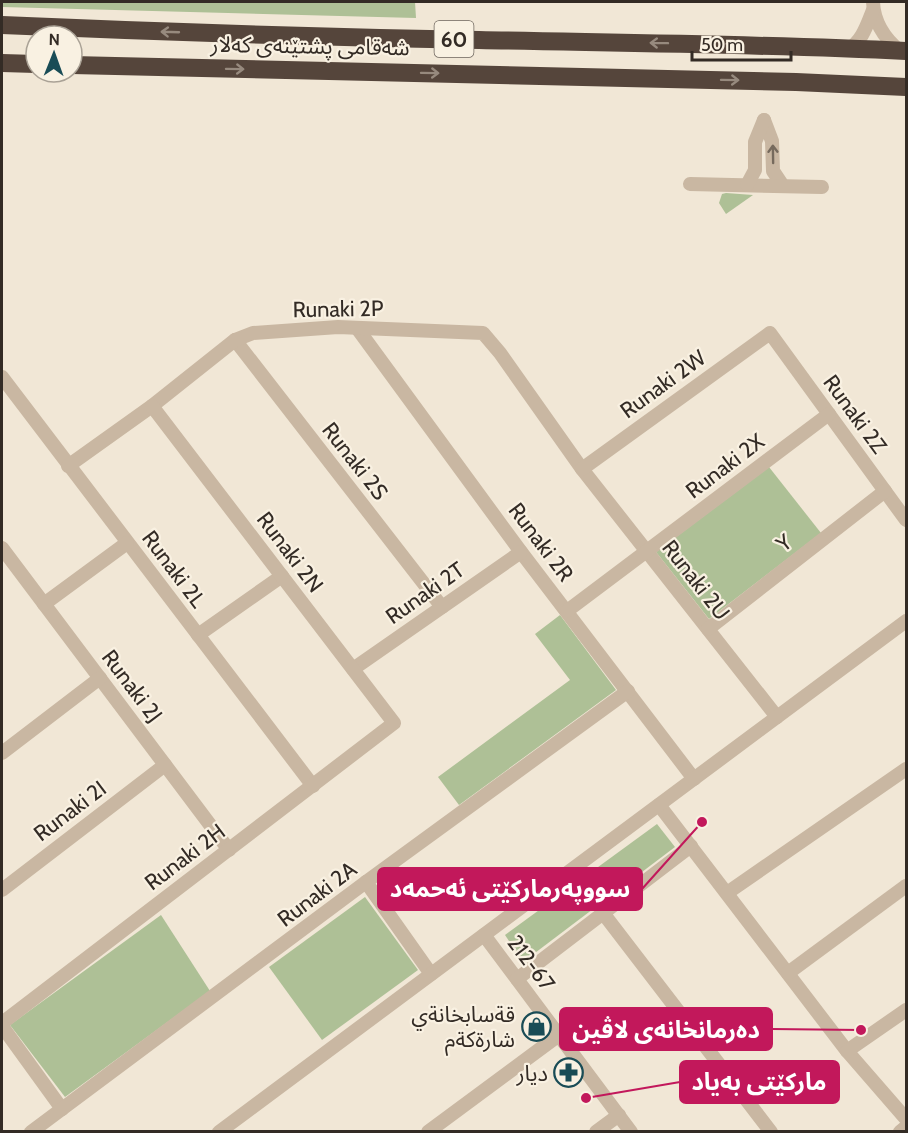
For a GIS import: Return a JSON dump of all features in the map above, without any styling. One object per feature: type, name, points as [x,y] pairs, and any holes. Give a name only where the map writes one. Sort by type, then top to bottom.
[{"type":"highway","name":"شەقامی پشتێنەی کەلار","points":[[2,25],[165,32],[477,40],[708,43],[903,51]]},
{"type":"highway","points":[[2,63],[24,64]]},
{"type":"highway","name":"شەقامی پشتێنەی کەلار","points":[[84,65],[796,82],[906,87]]},
{"type":"street","points":[[847,50],[860,38],[873,6]]},
{"type":"street","points":[[873,6],[883,34],[903,51]]},
{"type":"street","points":[[747,185],[755,170],[755,142],[764,120],[772,141],[773,171],[783,186]]},
{"type":"street","points":[[690,184],[822,187]]},
{"type":"street","name":"Runaki 2P","points":[[68,466],[152,406],[236,340],[253,333],[338,327],[483,333],[500,353],[582,469]]},
{"type":"street","name":"Runaki 2R","points":[[357,328],[521,552],[694,779]]},
{"type":"street","name":"Runaki 2W","points":[[582,469],[770,333]]},
{"type":"street","name":"Runaki 2Z","points":[[770,333],[906,520]]},
{"type":"street","name":"Runaki 2S","points":[[236,340],[442,607]]},
{"type":"street","name":"Runaki 2L","points":[[2,377],[313,786]]},
{"type":"street","name":"Runaki 2N","points":[[152,406],[394,723]]},
{"type":"street","name":"Runaki 2X","points":[[567,611],[829,414]]},
{"type":"street","name":"Runaki 2U","points":[[582,469],[777,717]]},
{"type":"street","name":"Y","points":[[708,629],[885,491]]},
{"type":"street","points":[[44,604],[128,543]]},
{"type":"street","name":"Runaki 2J","points":[[2,548],[229,850]]},
{"type":"street","name":"Runaki 2T","points":[[353,669],[521,552]]},
{"type":"street","points":[[198,635],[282,576]]},
{"type":"street","points":[[219,1131],[906,621]]},
{"type":"street","points":[[2,753],[100,678]]},
{"type":"street","name":"Runaki 2A","points":[[31,1131],[628,691]]},
{"type":"street","name":"Runaki 2H","points":[[2,1024],[394,723]]},
{"type":"street","name":"Runaki 2I","points":[[2,890],[165,765]]},
{"type":"street","points":[[727,893],[906,768]]},
{"type":"street","points":[[659,805],[847,1051],[906,1119]]},
{"type":"street","points":[[517,979],[691,846]]},
{"type":"street","points":[[366,882],[431,974]]},
{"type":"street","points":[[788,973],[906,886]]},
{"type":"street","points":[[603,913],[771,1131]]},
{"type":"street","name":"212-67","points":[[484,935],[632,1131]]},
{"type":"street","points":[[847,1051],[906,1010]]},
{"type":"street","points":[[2,1024],[62,1109]]},
{"type":"street","points":[[428,1131],[559,1035]]},
{"type":"street","points":[[596,1131],[619,1114]]},
{"type":"street","points":[[900,1131],[906,1127]]},
{"type":"green space","points":[[2,2],[415,2],[416,18],[2,7]]},
{"type":"green space","points":[[722,194],[753,195],[726,214],[719,203]]},
{"type":"green space","points":[[769,467],[821,533],[709,619],[656,552]]},
{"type":"green space","points":[[560,615],[616,690],[459,805],[438,777],[570,680],[535,634]]},
{"type":"green space","points":[[657,824],[675,847],[523,962],[505,935]]},
{"type":"green space","points":[[365,897],[418,970],[322,1040],[269,967]]},
{"type":"green space","points":[[161,915],[210,991],[65,1097],[10,1025]]},
{"type":"place","name":"سووپەرمارکێتی ئەحمەد","points":[[702,822]]},
{"type":"place","name":"قةسابخانةي شارةكةم","points":[[536,1027]]},
{"type":"place","name":"دەرمانخانەی لاڤین","points":[[861,1030]]},
{"type":"place","name":"ديار","points":[[569,1073]]},
{"type":"place","name":"مارکێتی بەیاد","points":[[586,1098]]}]
